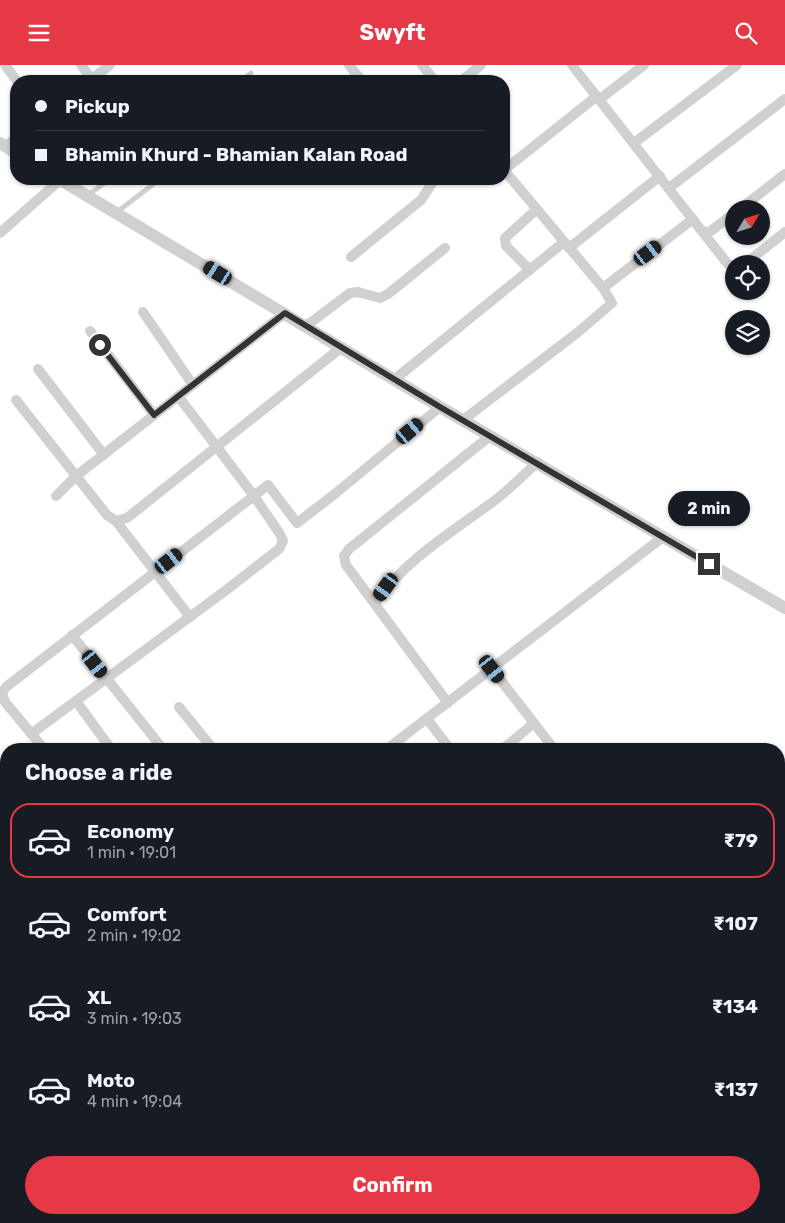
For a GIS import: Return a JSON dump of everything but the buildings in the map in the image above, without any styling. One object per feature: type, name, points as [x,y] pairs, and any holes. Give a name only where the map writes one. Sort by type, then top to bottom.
[{"type":"street","points":[[97,75],[110,65]]},
{"type":"street","points":[[422,65],[430,75]]},
{"type":"street","points":[[468,75],[481,65]]},
{"type":"street","points":[[572,65],[725,260]]},
{"type":"street","points":[[626,65],[632,74]]},
{"type":"street","points":[[510,165],[644,65]]},
{"type":"street","points":[[634,143],[737,65]]},
{"type":"street","points":[[669,188],[785,99]]},
{"type":"street","points":[[752,200],[785,174]]},
{"type":"street","points":[[395,379],[530,270],[660,176]]},
{"type":"street","points":[[463,420],[577,333],[610,306],[611,301],[603,288],[510,177]]},
{"type":"street","points":[[0,233],[53,185]]},
{"type":"street","points":[[70,185],[440,407],[785,608]]},
{"type":"street","points":[[351,257],[421,200],[431,185]]},
{"type":"street","points":[[530,270],[506,246],[505,238],[536,209]]},
{"type":"street","points":[[603,288],[693,219]]},
{"type":"street","points":[[701,230],[707,233],[725,220]]},
{"type":"street","points":[[756,255],[785,232]]},
{"type":"street","points":[[306,326],[350,293],[358,292],[380,298],[388,294],[445,248]]},
{"type":"street","points":[[143,312],[192,385]]},
{"type":"street","points":[[56,496],[76,476],[285,313]]},
{"type":"street","points":[[90,331],[154,415]]},
{"type":"street","points":[[116,521],[127,518],[342,347]]},
{"type":"street","points":[[38,369],[104,455]]},
{"type":"street","points":[[31,733],[190,617],[279,549],[283,541],[254,496],[178,396]]},
{"type":"street","points":[[16,400],[107,515],[116,521],[190,617]]},
{"type":"street","points":[[39,743],[5,701],[2,693],[6,687],[268,485],[297,523],[440,407]]},
{"type":"street","points":[[448,703],[346,565],[344,556],[349,549],[490,436]]},
{"type":"street","points":[[374,603],[386,587],[406,567],[496,500],[538,463]]},
{"type":"street","points":[[395,743],[663,537]]},
{"type":"street","points":[[72,635],[159,743]]},
{"type":"street","points":[[492,669],[549,743]]},
{"type":"street","points":[[76,701],[105,743]]},
{"type":"street","points":[[179,707],[208,743]]},
{"type":"street","points":[[426,719],[445,743]]},
{"type":"street","points":[[510,743],[534,723]]},
{"type":"lane","points":[[88,196],[102,185]]},
{"type":"lane","points":[[116,213],[152,185]]},
{"type":"route","points":[[100,345],[154,415],[285,313],[440,407],[709,564]]}]
